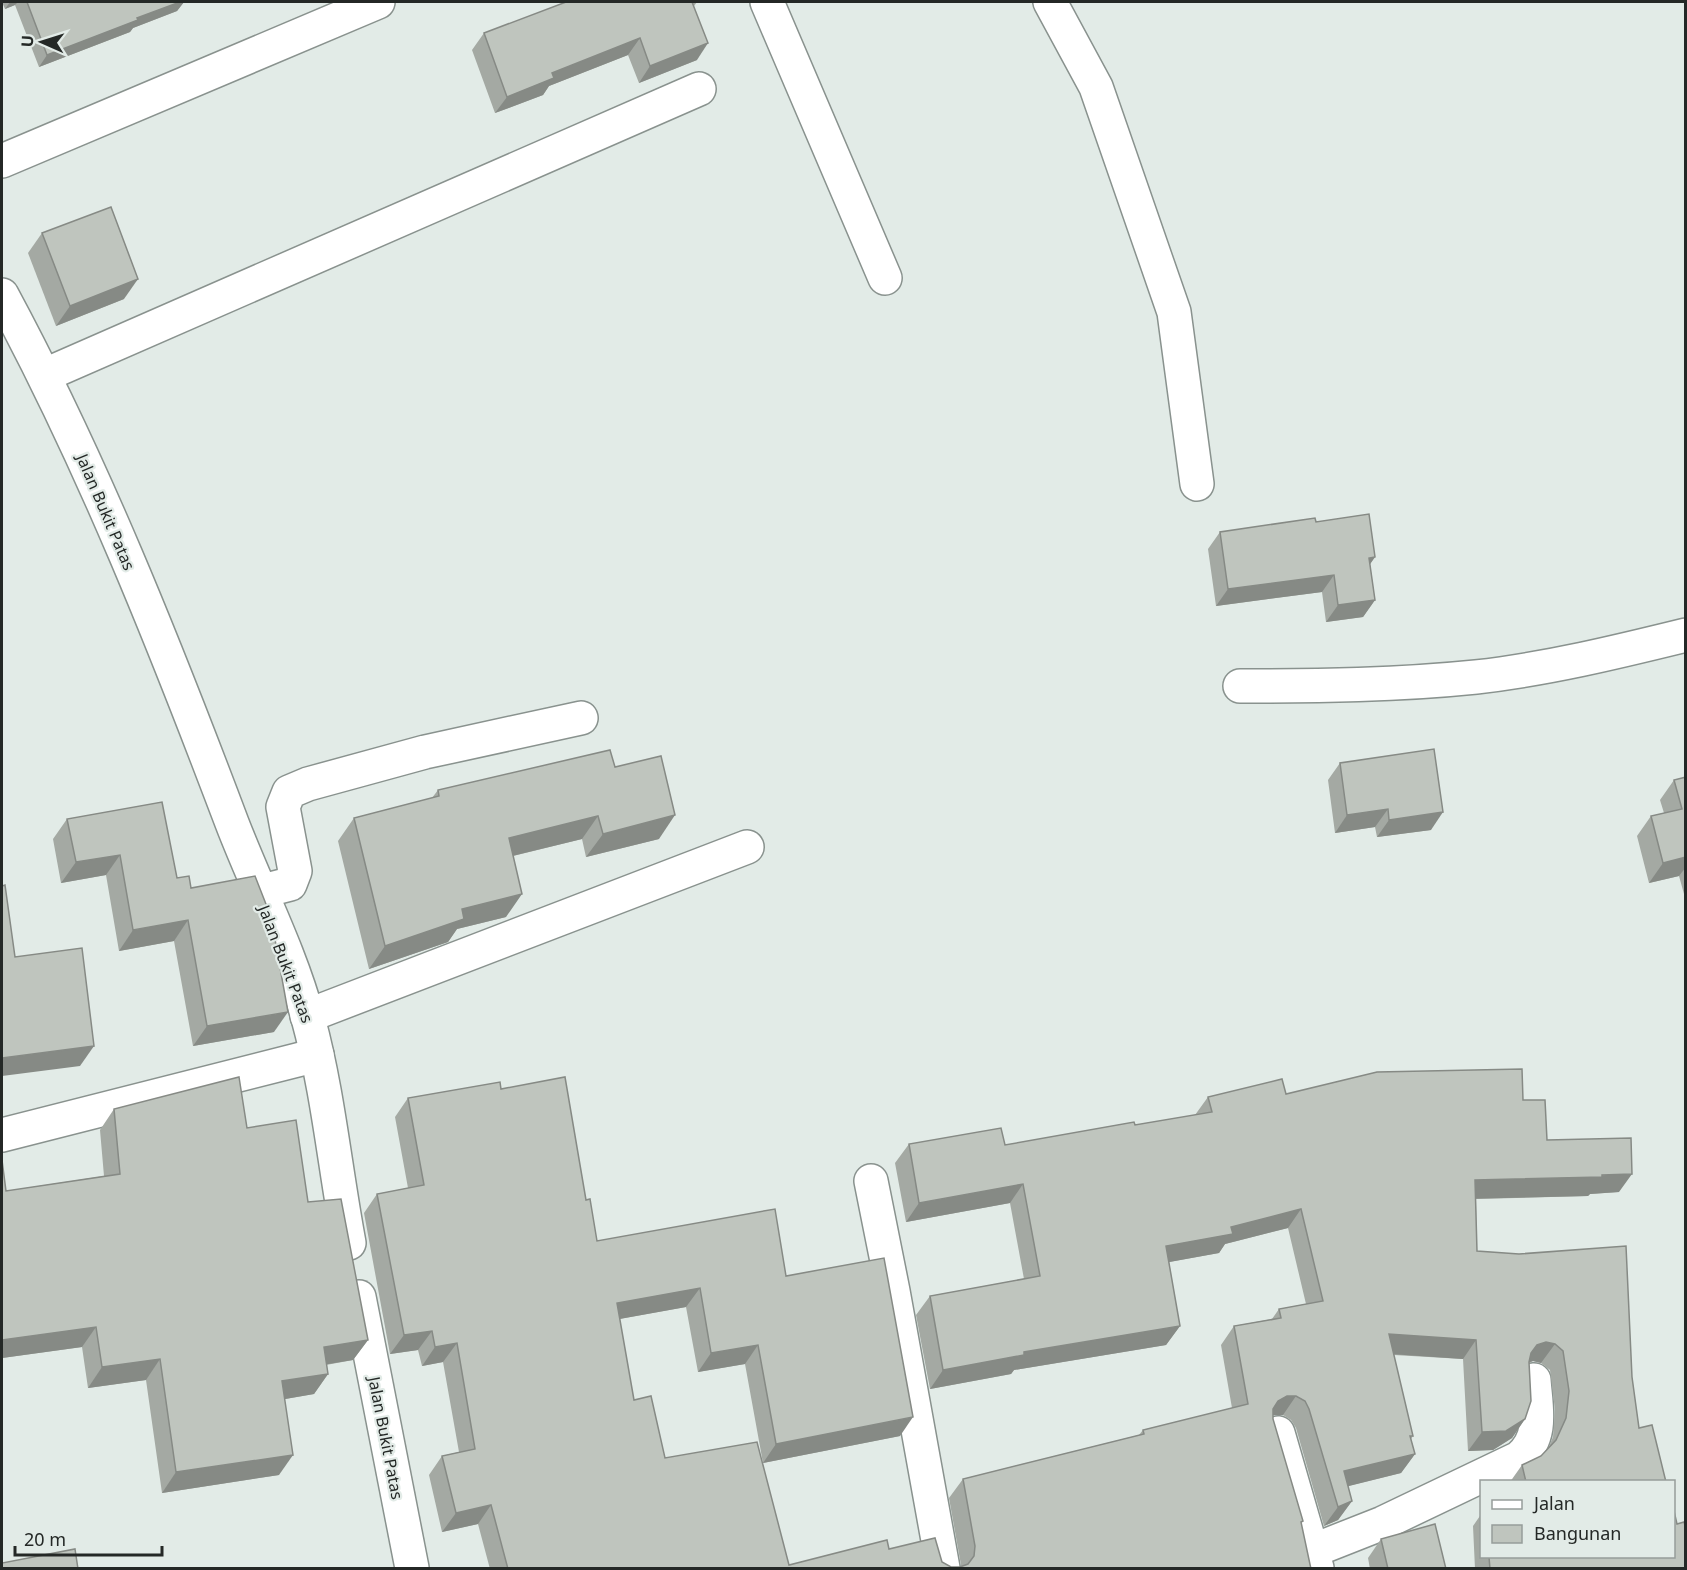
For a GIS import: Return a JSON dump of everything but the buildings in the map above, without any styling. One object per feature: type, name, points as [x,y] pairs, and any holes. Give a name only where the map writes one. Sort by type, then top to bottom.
[{"type":"street","points":[[2,161],[378,2]]},
{"type":"street","points":[[767,2],[885,278]]},
{"type":"street","points":[[1050,2],[1096,87],[1174,312],[1197,484]]},
{"type":"street","points":[[45,375],[699,89]]},
{"type":"street","name":"Jalan Bukit Patas","points":[[2,295],[45,375],[154,623],[259,892],[278,932],[307,1016],[317,1055],[341,1200],[412,1569]]},
{"type":"street","points":[[1240,686],[1391,684],[1478,676],[1601,656],[1686,635]]},
{"type":"street","points":[[259,892],[290,884],[296,871],[282,807],[289,792],[308,784],[425,752],[581,718]]},
{"type":"street","points":[[307,1016],[747,847]]},
{"type":"street","points":[[2,1135],[317,1055]]},
{"type":"street","points":[[871,1181],[943,1569]]},
{"type":"street","points":[[1278,1433],[1314,1560],[1383,1523],[1519,1458],[1529,1450],[1537,1432],[1534,1380]]}]
